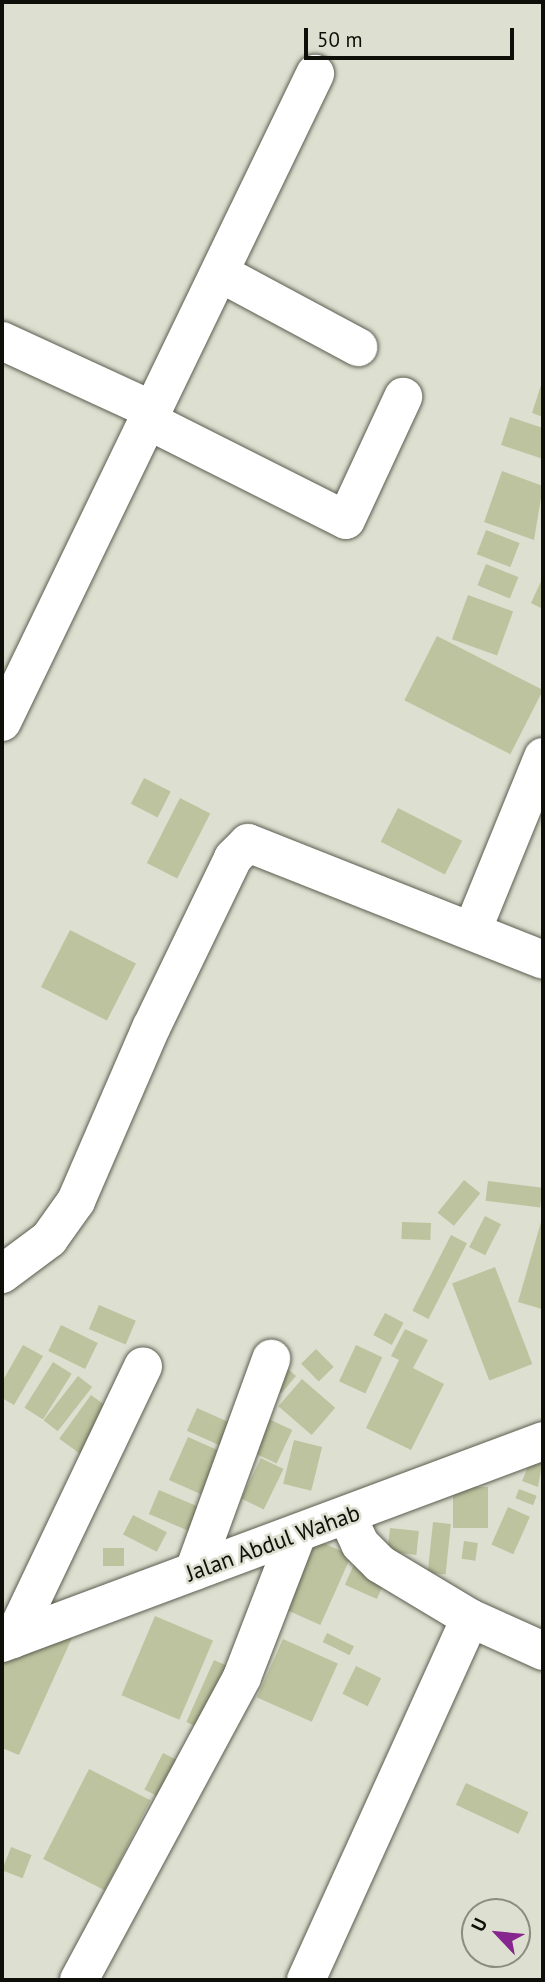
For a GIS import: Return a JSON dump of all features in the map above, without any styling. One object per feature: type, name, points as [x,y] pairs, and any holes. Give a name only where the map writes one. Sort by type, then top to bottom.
[{"type":"street","points":[[2,722],[315,74]]},
{"type":"street","points":[[220,273],[358,347]]},
{"type":"street","points":[[2,341],[152,416],[346,520],[403,397]]},
{"type":"street","points":[[472,931],[543,757]]},
{"type":"street","points":[[2,1274],[49,1239],[76,1201],[151,1028],[233,858],[248,843],[543,960]]},
{"type":"street","points":[[194,1571],[271,1359]]},
{"type":"street","points":[[7,1641],[143,1366]]},
{"type":"street","name":"Jalan Abdul Wahab","points":[[7,1641],[194,1571],[348,1518],[543,1441]]},
{"type":"street","points":[[348,1518],[360,1544],[380,1564],[470,1618],[543,1651]]},
{"type":"street","points":[[79,1980],[242,1676],[296,1537]]},
{"type":"street","points":[[306,1980],[470,1618]]},
{"type":"building","points":[[543,379],[543,417],[532,413]]},
{"type":"building","points":[[510,417],[543,428],[543,459],[501,445]]},
{"type":"building","points":[[502,471],[543,486],[534,540],[484,522]]},
{"type":"building","points":[[486,530],[520,543],[510,567],[477,554]]},
{"type":"building","points":[[486,564],[518,577],[510,598],[477,585]]},
{"type":"building","points":[[543,577],[543,609],[531,603]]},
{"type":"building","points":[[468,595],[513,611],[497,656],[452,639]]},
{"type":"building","points":[[437,636],[543,690],[510,754],[404,700]]},
{"type":"building","points":[[144,778],[171,792],[158,817],[131,804]]},
{"type":"building","points":[[180,798],[210,813],[177,878],[147,863]]},
{"type":"building","points":[[398,808],[462,841],[445,875],[381,842]]},
{"type":"building","points":[[70,930],[136,964],[107,1021],[41,987]]},
{"type":"building","points":[[464,1180],[480,1193],[454,1226],[438,1213]]},
{"type":"building","points":[[488,1181],[543,1188],[540,1208],[486,1201]]},
{"type":"building","points":[[485,1216],[501,1224],[485,1255],[469,1247]]},
{"type":"building","points":[[402,1222],[431,1223],[430,1240],[401,1239]]},
{"type":"building","points":[[543,1222],[542,1309],[518,1302]]},
{"type":"building","points":[[451,1235],[467,1243],[428,1319],[412,1311]]},
{"type":"building","points":[[495,1267],[532,1364],[489,1381],[452,1283]]},
{"type":"building","points":[[99,1305],[136,1321],[126,1345],[89,1329]]},
{"type":"building","points":[[385,1313],[404,1323],[392,1345],[373,1335]]},
{"type":"building","points":[[61,1325],[98,1343],[85,1369],[48,1351]]},
{"type":"building","points":[[405,1329],[428,1340],[413,1368],[444,1384],[411,1450],[366,1428],[399,1360],[391,1356]]},
{"type":"building","points":[[23,1345],[43,1356],[14,1405],[2,1398],[2,1382]]},
{"type":"building","points":[[356,1345],[382,1357],[365,1394],[339,1381]]},
{"type":"building","points":[[316,1349],[334,1367],[319,1382],[301,1364]]},
{"type":"building","points":[[53,1362],[72,1374],[43,1419],[24,1408]]},
{"type":"building","points":[[281,1363],[296,1376],[281,1393],[266,1380]]},
{"type":"building","points":[[78,1376],[92,1387],[58,1431],[44,1420]]},
{"type":"building","points":[[302,1379],[335,1408],[312,1435],[278,1406]]},
{"type":"building","points":[[91,1395],[112,1410],[80,1454],[59,1439]]},
{"type":"building","points":[[197,1408],[241,1428],[231,1450],[187,1431]]},
{"type":"building","points":[[256,1413],[292,1430],[277,1463],[240,1447]]},
{"type":"building","points":[[188,1437],[222,1452],[203,1495],[169,1480]]},
{"type":"building","points":[[294,1440],[322,1447],[311,1491],[283,1484]]},
{"type":"building","points":[[533,1454],[543,1458],[538,1487],[522,1481]]},
{"type":"building","points":[[261,1458],[283,1469],[264,1509],[241,1498]]},
{"type":"building","points":[[453,1487],[488,1487],[488,1528],[453,1528]]},
{"type":"building","points":[[519,1489],[537,1496],[533,1505],[515,1498]]},
{"type":"building","points":[[159,1490],[203,1509],[193,1533],[149,1514]]},
{"type":"building","points":[[508,1507],[530,1517],[513,1554],[491,1544]]},
{"type":"building","points":[[133,1515],[167,1532],[157,1552],[123,1535]]},
{"type":"building","points":[[433,1522],[451,1524],[446,1575],[428,1573]]},
{"type":"building","points":[[390,1528],[419,1531],[416,1555],[387,1552]]},
{"type":"building","points":[[312,1538],[351,1555],[320,1625],[281,1607]]},
{"type":"building","points":[[464,1541],[478,1543],[475,1561],[461,1559]]},
{"type":"building","points":[[103,1548],[124,1548],[124,1566],[103,1566]]},
{"type":"building","points":[[355,1562],[387,1576],[377,1599],[345,1585]]},
{"type":"building","points":[[155,1616],[213,1641],[179,1720],[121,1695]]},
{"type":"building","points":[[76,1629],[19,1755],[2,1748],[2,1654]]},
{"type":"building","points":[[327,1633],[354,1646],[350,1655],[323,1642]]},
{"type":"building","points":[[283,1639],[338,1663],[312,1722],[257,1697]]},
{"type":"building","points":[[214,1660],[236,1670],[208,1732],[186,1722]]},
{"type":"building","points":[[356,1666],[381,1678],[368,1706],[342,1694]]},
{"type":"building","points":[[163,1753],[185,1764],[167,1801],[144,1790]]},
{"type":"building","points":[[89,1769],[150,1800],[105,1890],[43,1859]]},
{"type":"building","points":[[466,1783],[529,1812],[518,1834],[456,1805]]},
{"type":"building","points":[[11,1847],[32,1855],[23,1878],[2,1870]]}]
